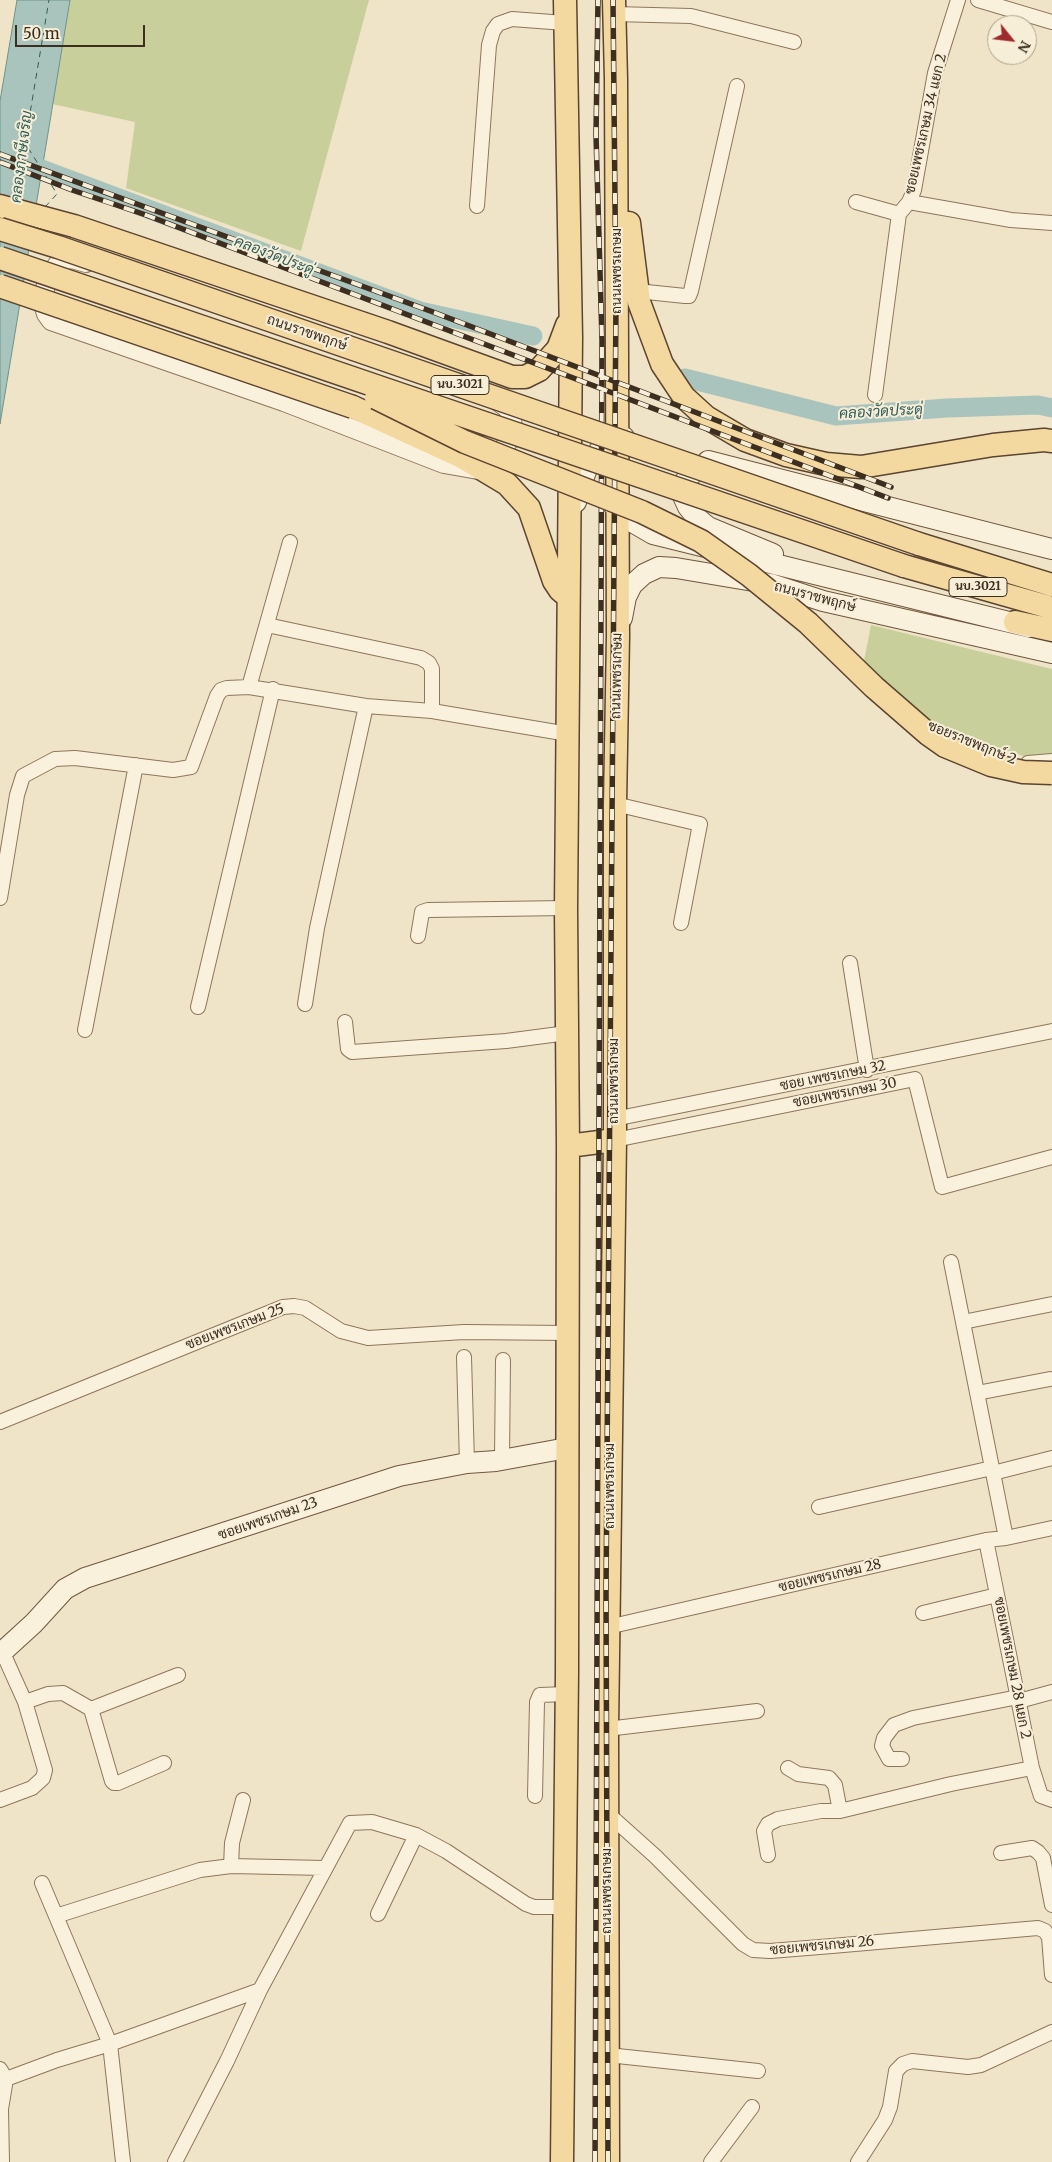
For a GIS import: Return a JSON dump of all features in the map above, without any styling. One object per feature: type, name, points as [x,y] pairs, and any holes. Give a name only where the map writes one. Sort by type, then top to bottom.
[{"type":"main road","points":[[562,2162],[568,1146],[566,908],[567,596],[571,314],[565,0]]},
{"type":"main road","name":"ถนนเพชรเกษม","points":[[608,2162],[607,1729],[618,636],[616,79],[614,7]]},
{"type":"main road","points":[[616,79],[639,302],[662,364],[684,397],[706,417],[745,440],[786,455],[826,464],[861,467],[1000,445],[1044,440],[1052,441]]},
{"type":"main road","points":[[0,206],[74,226],[388,332],[512,377],[525,377],[539,370],[558,349],[571,314]]},
{"type":"main road","name":"ถนนราชพฤกษ์","points":[[0,229],[105,263],[919,544],[1052,585]]},
{"type":"main road","name":"ถนนราชพฤกษ์","points":[[0,258],[904,566],[1052,608]]},
{"type":"main road","points":[[0,286],[353,407],[462,457],[488,471],[507,484],[529,508],[554,581],[567,596]]},
{"type":"main road","points":[[330,371],[367,393],[457,438],[642,512],[701,541],[749,575],[808,623],[874,687],[928,734],[945,746],[991,765],[1023,772],[1052,773]]},
{"type":"main road","points":[[570,410],[588,467],[601,492],[618,510],[653,534],[1052,630]]},
{"type":"main road","points":[[567,596],[575,508],[579,489],[588,467],[603,446],[617,435],[731,468],[1052,549]]},
{"type":"main road","points":[[731,468],[708,467],[695,471],[685,481],[683,496],[696,518],[708,526],[835,579]]},
{"type":"main road","name":"ถนนราชพฤกษ์","points":[[618,636],[626,597],[632,585],[644,574],[659,567],[704,572],[771,584],[823,601],[1052,654]]},
{"type":"main road","points":[[1014,622],[1052,634]]},
{"type":"main road","points":[[568,1146],[614,1130]]},
{"type":"main road","name":"ซอยเพชรเกษม 23","points":[[2,1653],[65,1589],[85,1578],[399,1476],[467,1463],[567,1448]]},
{"type":"street","name":"ซอยเพชรเกษม 34 แยก 2","points":[[898,214],[909,202],[914,190],[935,73],[958,0]]},
{"type":"street","points":[[978,0],[1052,22]]},
{"type":"street","points":[[614,7],[691,16],[794,42]]},
{"type":"street","points":[[477,206],[489,45],[492,31],[498,24],[512,19],[565,23]]},
{"type":"street","points":[[637,291],[688,296],[691,291],[736,86]]},
{"type":"street","points":[[856,202],[898,214],[875,394]]},
{"type":"street","points":[[909,202],[1011,220],[1052,223]]},
{"type":"street","points":[[462,457],[479,460],[501,451],[509,441],[513,429],[512,418],[507,408],[499,401],[490,397],[455,394],[72,259],[60,261],[47,277],[42,304],[51,320],[284,402],[444,464],[488,471]]},
{"type":"street","points":[[474,397],[503,389],[525,377]]},
{"type":"street","points":[[249,686],[290,542]]},
{"type":"street","points":[[267,625],[420,658],[429,663],[432,669],[432,711]]},
{"type":"street","name":"ซอยราชพฤกษ์ 2","points":[[848,671],[931,730],[1015,764],[1052,761]]},
{"type":"street","points":[[0,898],[17,795],[22,776],[55,759],[75,758],[173,770],[191,766],[221,690],[249,686],[366,706],[432,711],[568,734]]},
{"type":"street","points":[[198,1007],[273,690]]},
{"type":"street","points":[[305,1004],[317,928],[366,706]]},
{"type":"street","points":[[85,1030],[136,765]]},
{"type":"street","points":[[615,804],[704,825],[681,924]]},
{"type":"street","points":[[418,936],[422,912],[428,910],[566,908]]},
{"type":"street","points":[[850,963],[867,1070]]},
{"type":"street","points":[[345,1022],[348,1049],[352,1052],[506,1042],[567,1033]]},
{"type":"street","name":"ซอย เพชรเกษม 32","points":[[614,1130],[867,1070],[1052,1031]]},
{"type":"street","name":"ซอยเพชรเกษม 30","points":[[614,1130],[915,1079],[942,1187],[1052,1158]]},
{"type":"street","points":[[951,1262],[1006,1538]]},
{"type":"street","points":[[963,1322],[1052,1304]]},
{"type":"street","name":"ซอยเพชรเกษม 25","points":[[0,1422],[283,1307],[305,1308],[341,1331],[368,1338],[464,1332],[567,1333]]},
{"type":"street","points":[[464,1357],[467,1463]]},
{"type":"street","points":[[502,1459],[503,1360]]},
{"type":"street","points":[[977,1393],[1050,1379]]},
{"type":"street","points":[[819,1507],[1052,1458]]},
{"type":"street","name":"ซอยเพชรเกษม 28","points":[[608,1627],[986,1540],[1006,1538],[1052,1528]]},
{"type":"street","name":"ซอยเพชรเกษม 28 แยก 2","points":[[986,1540],[1032,1768],[1046,1798]]},
{"type":"street","points":[[923,1613],[997,1595]]},
{"type":"street","points":[[0,1800],[32,1788],[44,1778],[45,1770],[24,1702],[2,1653]]},
{"type":"street","points":[[91,1709],[178,1675]]},
{"type":"street","points":[[902,1759],[890,1759],[882,1746],[884,1738],[894,1725],[913,1718],[1052,1692]]},
{"type":"street","points":[[24,1702],[48,1694],[63,1693],[91,1709],[114,1783],[164,1763]]},
{"type":"street","points":[[535,1796],[537,1702],[540,1695],[566,1694]]},
{"type":"street","points":[[607,1729],[757,1711]]},
{"type":"street","points":[[788,1768],[798,1774],[829,1778],[835,1785],[840,1811]]},
{"type":"street","points":[[768,1855],[764,1831],[768,1824],[792,1815],[820,1811],[840,1811],[952,1784],[1032,1768]]},
{"type":"street","points":[[231,1866],[232,1843],[243,1800]]},
{"type":"street","name":"ซอยเพชรเกษม 26","points":[[607,1812],[655,1856],[743,1944],[757,1952],[1038,1928],[1045,1931],[1050,1937],[1052,1975]]},
{"type":"street","points":[[175,2162],[227,2061],[260,1990],[324,1868],[350,1823],[372,1822],[416,1835],[446,1851],[526,1904],[534,1907],[564,1907]]},
{"type":"street","points":[[378,1914],[416,1835]]},
{"type":"street","points":[[1001,1853],[1032,1848],[1038,1852],[1043,1858],[1052,1905]]},
{"type":"street","points":[[56,1916],[200,1870],[231,1866],[324,1868]]},
{"type":"street","points":[[42,1883],[110,2044],[123,2162]]},
{"type":"street","points":[[2,2162],[1,2109],[3,2074],[110,2044],[260,1990]]},
{"type":"street","points":[[858,2162],[886,2120],[890,2108],[896,2071],[903,2064],[912,2061],[968,2067],[981,2065],[994,2061],[1052,2032]]},
{"type":"street","points":[[608,2055],[758,2071]]},
{"type":"street","points":[[711,2162],[752,2107]]},
{"type":"green space","points":[[70,0],[369,0],[301,251],[126,188],[135,122],[52,104]]},
{"type":"green space","points":[[871,625],[1052,669],[1052,757],[1023,756],[934,726],[889,689],[864,661]]},
{"type":"water","name":"คลองภาษีเจริญ","points":[[17,0],[70,0],[0,424],[0,101]]},
{"type":"waterway","name":"คลองวัดประดู่","points":[[20,161],[420,311],[533,336]]},
{"type":"waterway","name":"คลองวัดประดู่","points":[[685,378],[836,416],[947,408],[1038,405],[1052,408]]},
{"type":"ferry route","points":[[45,207],[57,194],[25,143],[49,0]]},
{"type":"railway","points":[[595,2162],[602,340],[596,135],[598,0]]},
{"type":"railway","points":[[608,2162],[606,1592],[616,301],[613,0]]},
{"type":"railway","points":[[0,154],[433,312],[891,487]]},
{"type":"railway","points":[[0,162],[72,190],[146,215],[888,498]]}]
